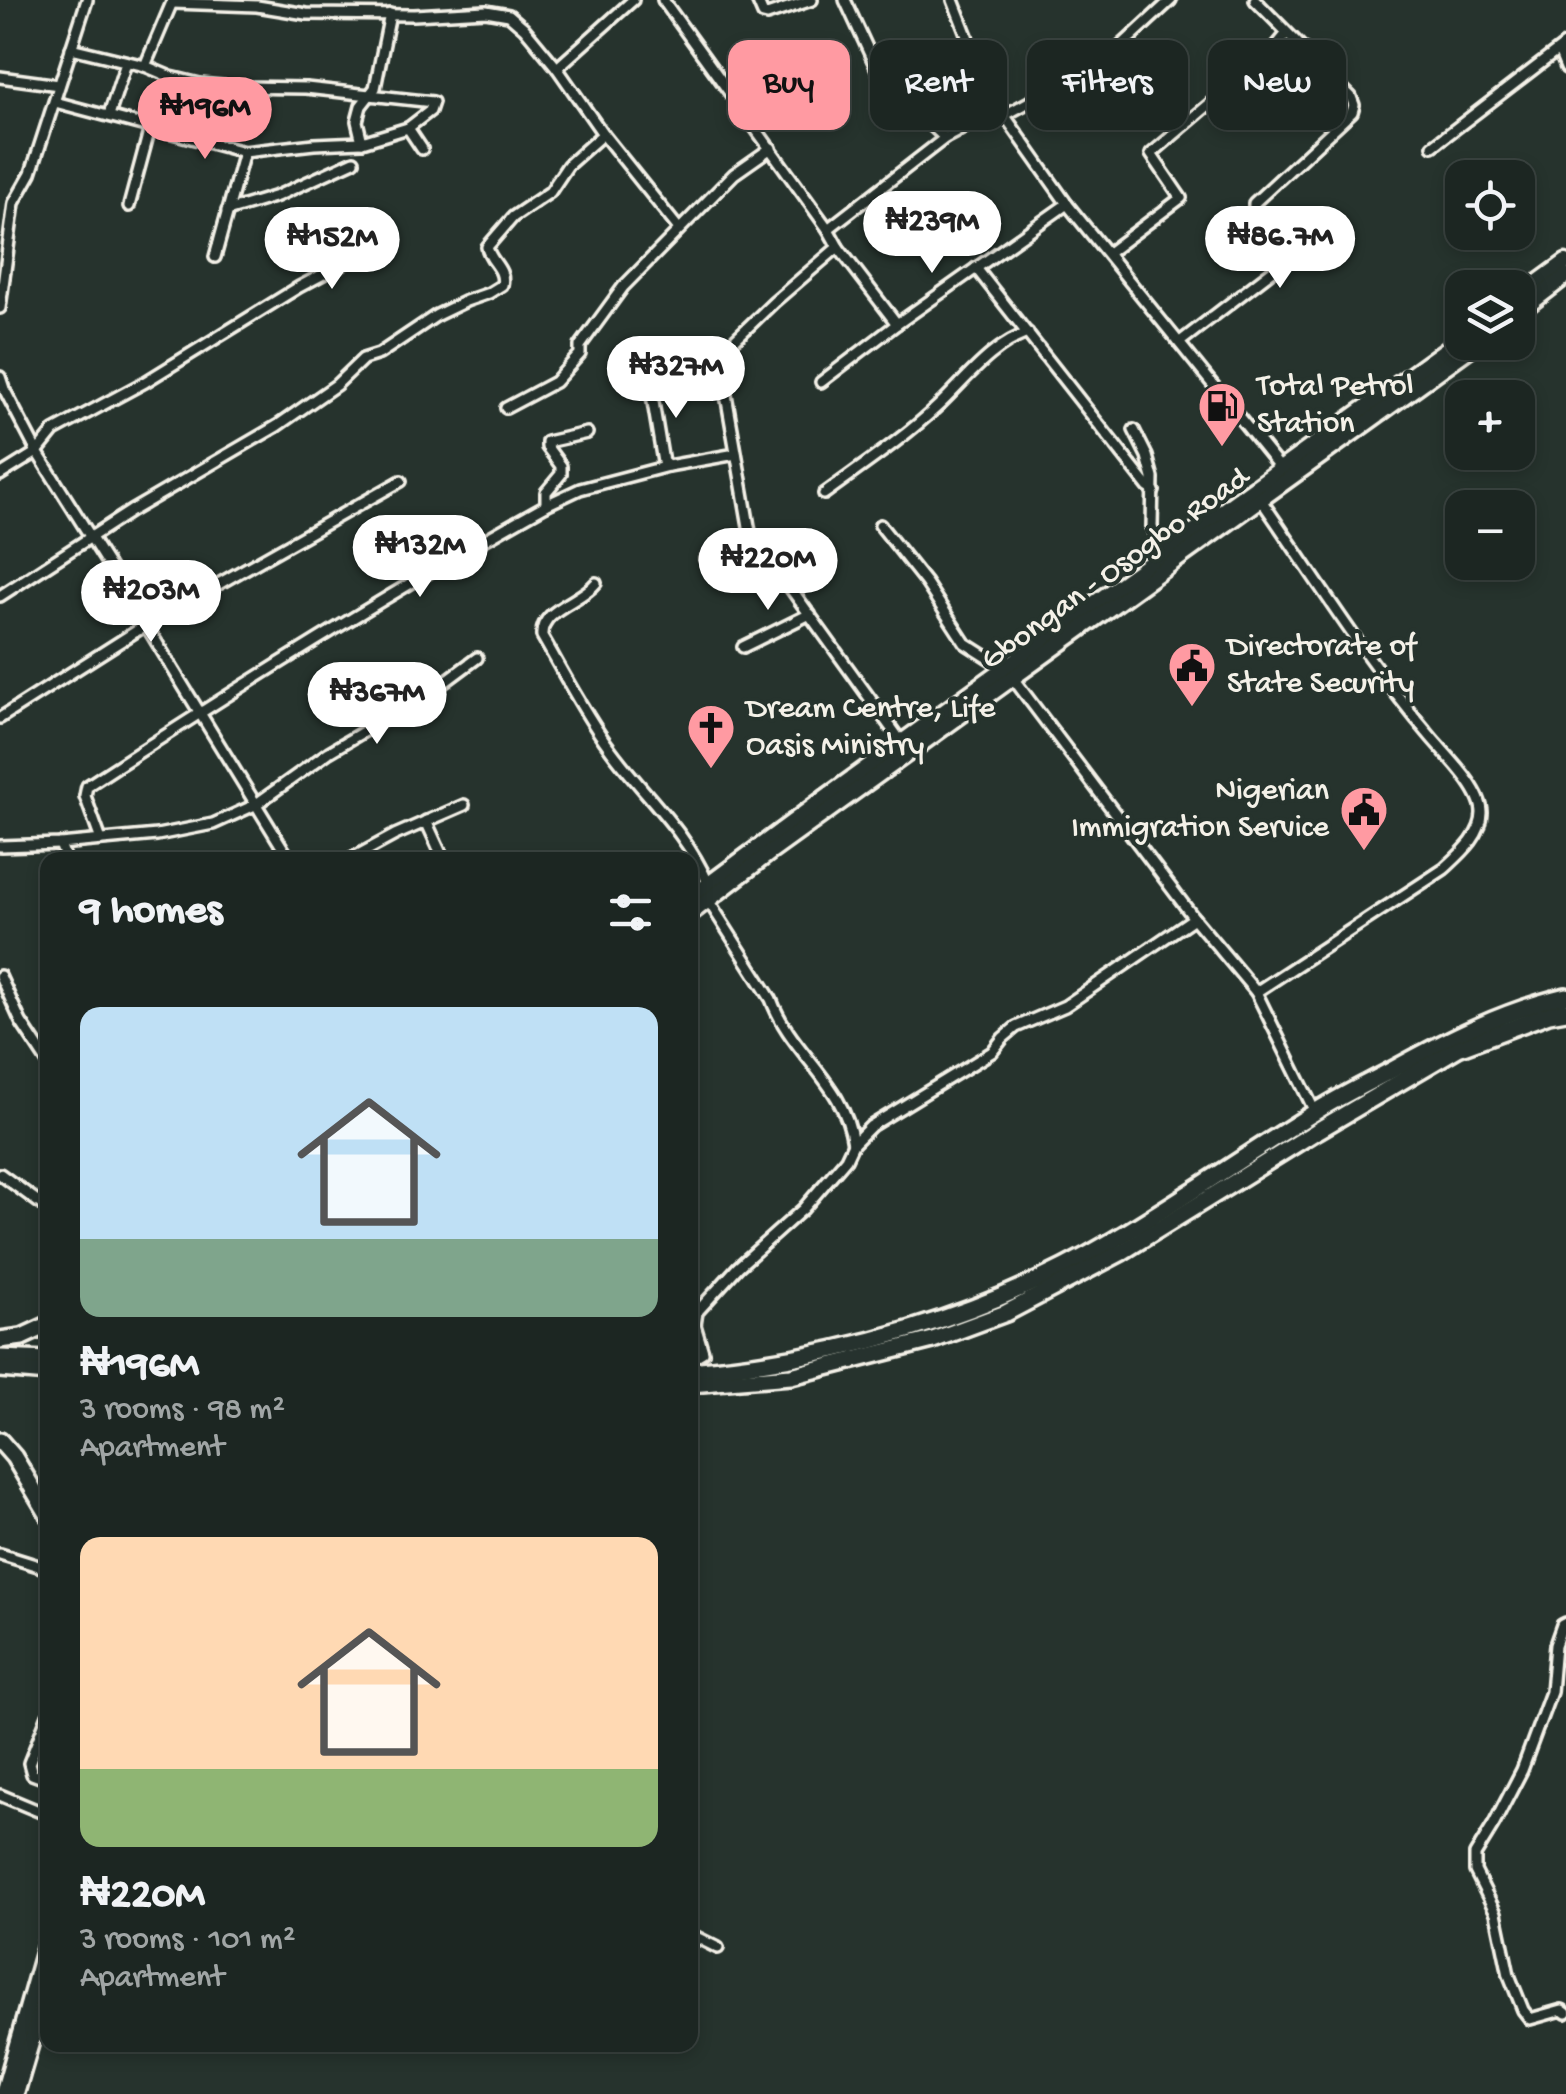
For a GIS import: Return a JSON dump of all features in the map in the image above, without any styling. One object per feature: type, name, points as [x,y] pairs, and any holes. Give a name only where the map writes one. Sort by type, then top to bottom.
[{"type":"highway","points":[[698,1370],[784,1359],[890,1337],[1000,1298],[1110,1242],[1315,1112],[1459,1034],[1566,996]]},
{"type":"highway","points":[[698,1383],[791,1376],[933,1340],[1006,1313],[1122,1252],[1458,1048],[1566,1011]]},
{"type":"highway","points":[[0,1340],[22,1337],[40,1329]]},
{"type":"highway","points":[[0,1358],[40,1360]]},
{"type":"highway","points":[[0,1370],[40,1372]]},
{"type":"highway","points":[[0,1442],[14,1456],[40,1500]]},
{"type":"main road","points":[[1535,285],[1566,262]]},
{"type":"main road","points":[[1535,300],[1566,276]]},
{"type":"main road","name":"Gbongan - Osogbo Road","points":[[698,908],[1161,555],[1445,350]]},
{"type":"main road","name":"Gbongan - Osogbo Road","points":[[698,891],[902,743],[1261,500],[1454,360]]},
{"type":"main road","points":[[3,2094],[40,1963]]},
{"type":"main road","points":[[16,2094],[40,2012]]},
{"type":"street","points":[[0,308],[14,203],[31,173],[87,0]]},
{"type":"street","points":[[413,0],[414,15]]},
{"type":"street","points":[[557,68],[632,0]]},
{"type":"street","points":[[663,0],[897,324]]},
{"type":"street","points":[[757,0],[768,16],[812,0]]},
{"type":"street","points":[[845,0],[881,78],[945,138]]},
{"type":"street","points":[[1007,110],[1106,60],[1171,0]]},
{"type":"street","points":[[1180,342],[1280,265],[1281,250],[1254,210],[1254,203],[1352,112],[1352,97],[1256,0]]},
{"type":"street","points":[[957,1],[970,40]]},
{"type":"street","points":[[145,66],[173,2],[256,6],[306,14],[414,15],[486,10],[510,15],[557,68],[603,134],[680,229]]},
{"type":"street","points":[[362,142],[357,121],[361,106],[375,88],[390,14]]},
{"type":"street","points":[[1108,253],[1181,198],[1152,154],[1273,50],[1287,33]]},
{"type":"street","points":[[55,102],[244,152],[362,142],[408,128],[430,111],[433,102],[306,88],[200,84],[72,48]]},
{"type":"street","points":[[1432,146],[1562,48],[1566,68]]},
{"type":"street","points":[[109,115],[126,63]]},
{"type":"street","points":[[0,77],[59,85]]},
{"type":"street","points":[[1007,119],[1067,204],[1281,469]]},
{"type":"street","points":[[129,206],[150,128]]},
{"type":"street","points":[[408,128],[422,149]]},
{"type":"street","points":[[828,228],[945,138],[963,130]]},
{"type":"street","points":[[0,596],[131,510],[276,426],[336,385],[363,359],[379,354],[438,315],[502,285],[503,272],[488,254],[490,242],[513,217],[550,192],[568,165],[603,134]]},
{"type":"street","points":[[506,408],[555,382],[580,354],[580,346],[624,287],[734,174],[771,148]]},
{"type":"street","points":[[215,256],[244,152]]},
{"type":"street","points":[[227,211],[277,196],[354,161]]},
{"type":"street","points":[[0,201],[14,203]]},
{"type":"street","points":[[821,382],[1067,204]]},
{"type":"street","points":[[838,247],[724,350],[721,366],[750,532],[902,743]]},
{"type":"street","points":[[0,475],[37,452],[54,431],[146,382],[346,262]]},
{"type":"street","points":[[976,268],[1154,491]]},
{"type":"street","points":[[824,494],[914,426],[988,358],[1017,336],[1028,333]]},
{"type":"street","points":[[644,348],[663,462],[668,466]]},
{"type":"street","points":[[0,376],[37,452],[285,852]]},
{"type":"street","points":[[1134,430],[1147,456],[1154,491],[1152,527],[1161,555]]},
{"type":"street","points":[[546,505],[546,492],[560,474],[561,466],[547,442],[586,432]]},
{"type":"street","points":[[101,840],[84,796],[87,786],[445,561],[580,489],[668,466],[736,454]]},
{"type":"street","points":[[0,718],[146,625],[401,481]]},
{"type":"street","points":[[1256,992],[1444,868],[1474,837],[1482,814],[1466,778],[1405,706],[1261,500]]},
{"type":"street","points":[[880,525],[926,583],[965,644],[1009,673],[1194,918],[1256,992],[1315,1112]]},
{"type":"street","points":[[705,560],[750,532]]},
{"type":"street","points":[[596,583],[588,593],[544,622],[542,636],[611,750],[694,852]]},
{"type":"street","points":[[742,647],[810,614]]},
{"type":"street","points":[[0,846],[157,835],[213,824],[256,805],[329,752],[434,690],[477,658]]},
{"type":"street","points":[[364,852],[464,805]]},
{"type":"street","points":[[426,821],[440,852]]},
{"type":"street","points":[[60,844],[63,852]]},
{"type":"street","points":[[698,858],[708,883]]},
{"type":"street","points":[[708,900],[771,999],[778,1017],[841,1102],[853,1144]]},
{"type":"street","points":[[698,1311],[738,1267],[803,1209],[871,1126],[992,1052],[1016,1027],[1065,1006],[1194,918]]},
{"type":"street","points":[[0,976],[21,1022],[40,1051]]},
{"type":"street","points":[[848,1118],[871,1126]]},
{"type":"street","points":[[0,1174],[40,1203]]},
{"type":"street","points":[[0,1554],[40,1566]]},
{"type":"street","points":[[1566,1623],[1555,1645],[1551,1692],[1522,1770],[1476,1855],[1475,1871],[1496,1912],[1509,1975],[1523,2010],[1530,2019],[1550,2012],[1566,2013]]},
{"type":"street","points":[[40,1735],[29,1763],[32,1774],[40,1777]]},
{"type":"street","points":[[0,1796],[40,1812]]},
{"type":"street","points":[[698,1938],[718,1948]]},
{"type":"place","name":"Total Petrol Station","points":[[1222,448]]},
{"type":"place","name":"Directorate of State Security","points":[[1192,708]]},
{"type":"place","name":"Dream Centre, Life Oasis Ministry","points":[[711,770]]},
{"type":"place","name":"Nigerian Immigration Service","points":[[1364,852]]}]
